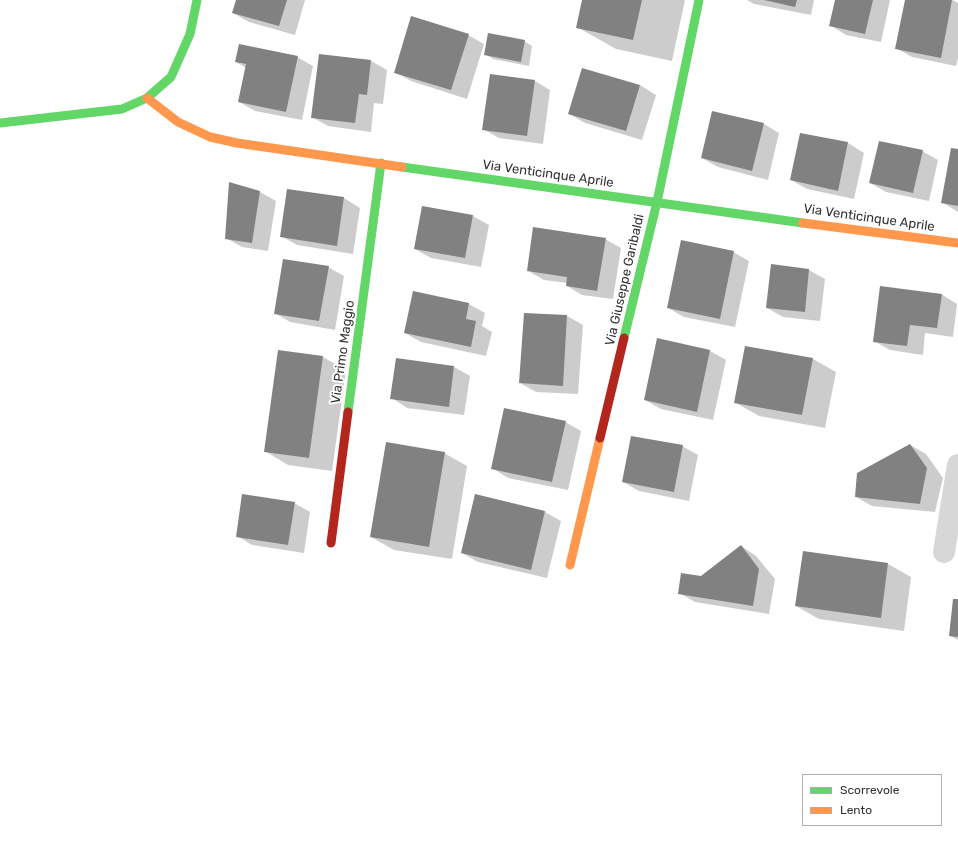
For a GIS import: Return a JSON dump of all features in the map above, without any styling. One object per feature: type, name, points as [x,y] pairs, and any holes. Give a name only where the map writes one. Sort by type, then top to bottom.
[{"type":"street","points":[[0,123],[122,109],[147,98],[171,76],[190,34],[197,0]]},
{"type":"street","name":"Via Giuseppe Garibaldi","points":[[570,565],[657,202],[700,0]]},
{"type":"street","name":"Via Venticinque Aprile","points":[[147,98],[164,114],[180,125],[204,135],[237,142],[381,164],[958,243]]},
{"type":"street","name":"Via Primo Maggio","points":[[330,543],[381,164]]},
{"type":"street","points":[[944,552],[958,465]]},
{"type":"building","points":[[236,0],[287,0],[279,26],[232,13]]},
{"type":"building","points":[[582,0],[642,0],[633,40],[576,28]]},
{"type":"building","points":[[764,0],[797,0],[795,7]]},
{"type":"building","points":[[835,0],[873,0],[865,34],[829,26]]},
{"type":"building","points":[[905,0],[952,0],[941,58],[895,49]]},
{"type":"building","points":[[411,16],[469,34],[451,90],[394,73]]},
{"type":"building","points":[[488,33],[525,40],[521,62],[484,55]]},
{"type":"building","points":[[239,44],[298,56],[286,112],[238,102],[246,64],[235,62]]},
{"type":"building","points":[[319,54],[371,60],[367,95],[359,94],[355,123],[311,118]]},
{"type":"building","points":[[582,68],[640,85],[626,131],[568,114]]},
{"type":"building","points":[[490,74],[535,80],[527,136],[482,130]]},
{"type":"building","points":[[712,111],[764,123],[752,171],[701,158]]},
{"type":"building","points":[[800,133],[848,142],[838,191],[790,180]]},
{"type":"building","points":[[879,141],[923,150],[913,193],[869,183]]},
{"type":"building","points":[[951,148],[958,149],[958,206],[941,203]]},
{"type":"building","points":[[229,182],[260,191],[252,243],[225,239]]},
{"type":"building","points":[[287,189],[344,197],[337,246],[280,237]]},
{"type":"building","points":[[422,206],[473,215],[465,258],[414,249]]},
{"type":"building","points":[[533,227],[606,238],[597,291],[566,286],[567,277],[527,271]]},
{"type":"building","points":[[681,240],[734,251],[720,319],[667,308]]},
{"type":"building","points":[[283,259],[329,266],[319,321],[274,314]]},
{"type":"building","points":[[771,264],[809,269],[805,312],[766,308]]},
{"type":"building","points":[[880,286],[942,294],[937,328],[910,325],[907,346],[873,342]]},
{"type":"building","points":[[413,291],[469,303],[466,319],[476,321],[471,347],[404,333]]},
{"type":"building","points":[[524,313],[567,315],[563,386],[519,383]]},
{"type":"building","points":[[657,338],[710,350],[697,412],[644,400]]},
{"type":"building","points":[[745,346],[813,358],[802,415],[734,403]]},
{"type":"building","points":[[278,350],[323,356],[309,458],[264,452]]},
{"type":"building","points":[[396,358],[454,366],[449,407],[390,399]]},
{"type":"building","points":[[504,408],[566,421],[552,482],[491,469]]},
{"type":"building","points":[[631,436],[683,445],[674,492],[622,482]]},
{"type":"building","points":[[386,442],[445,452],[429,547],[370,537]]},
{"type":"building","points":[[910,444],[927,468],[920,504],[855,497],[857,473]]},
{"type":"building","points":[[242,494],[295,502],[288,545],[236,537]]},
{"type":"building","points":[[475,494],[545,511],[531,570],[461,553]]},
{"type":"building","points":[[741,545],[759,569],[753,606],[678,594],[681,573],[701,576]]},
{"type":"building","points":[[803,551],[888,563],[881,618],[795,606]]},
{"type":"building","points":[[953,599],[958,599],[958,637],[949,636]]},
{"type":"traffic: fast","points":[[0,123],[122,109],[147,98],[171,77],[190,34],[197,0]]},
{"type":"traffic: fast","points":[[624,338],[657,202],[699,0]]},
{"type":"traffic: fast","points":[[348,412],[381,163]]},
{"type":"traffic: fast","points":[[402,167],[803,223]]},
{"type":"traffic: slow","points":[[147,98],[178,122],[210,137],[237,143],[402,167]]},
{"type":"traffic: slow","points":[[803,223],[958,243]]},
{"type":"traffic: slow","points":[[570,565],[600,438]]},
{"type":"traffic: jam","points":[[600,438],[624,338]]},
{"type":"traffic: jam","points":[[331,543],[348,412]]}]
